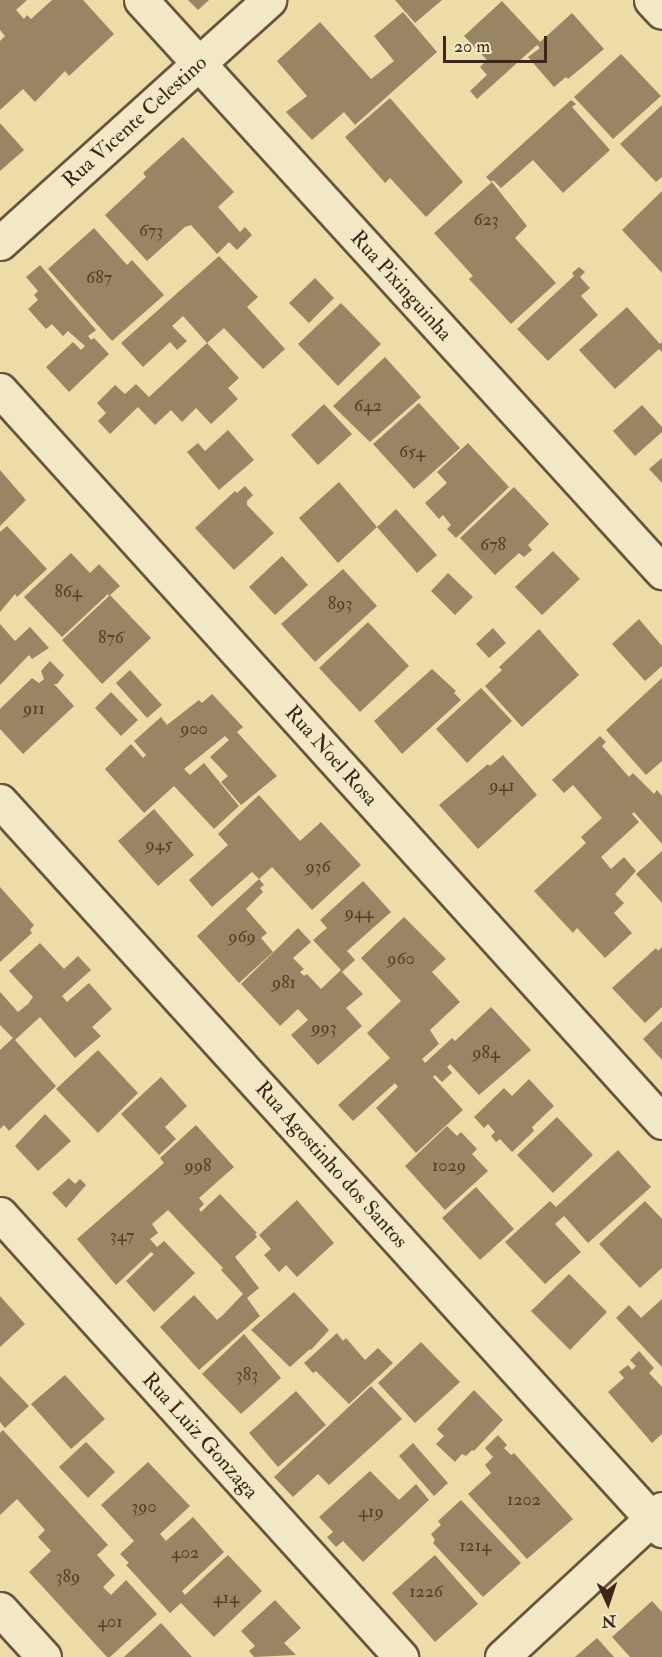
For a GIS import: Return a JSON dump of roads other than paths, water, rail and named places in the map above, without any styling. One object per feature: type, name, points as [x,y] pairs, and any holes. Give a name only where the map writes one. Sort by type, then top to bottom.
[{"type":"street","name":"Rua Pixinguinha","points":[[141,0],[662,572]]},
{"type":"street","name":"Rua Vicente Celestino","points":[[0,243],[269,0]]},
{"type":"street","points":[[651,0],[662,12]]},
{"type":"street","name":"Rua Noel Rosa","points":[[0,390],[662,1122]]},
{"type":"street","name":"Rua Agostinho dos Santos","points":[[0,801],[659,1519]]},
{"type":"street","name":"Rua Luiz Gonzaga","points":[[0,1214],[401,1657]]},
{"type":"street","points":[[502,1657],[659,1519]]},
{"type":"street","points":[[0,1609],[44,1657]]}]
